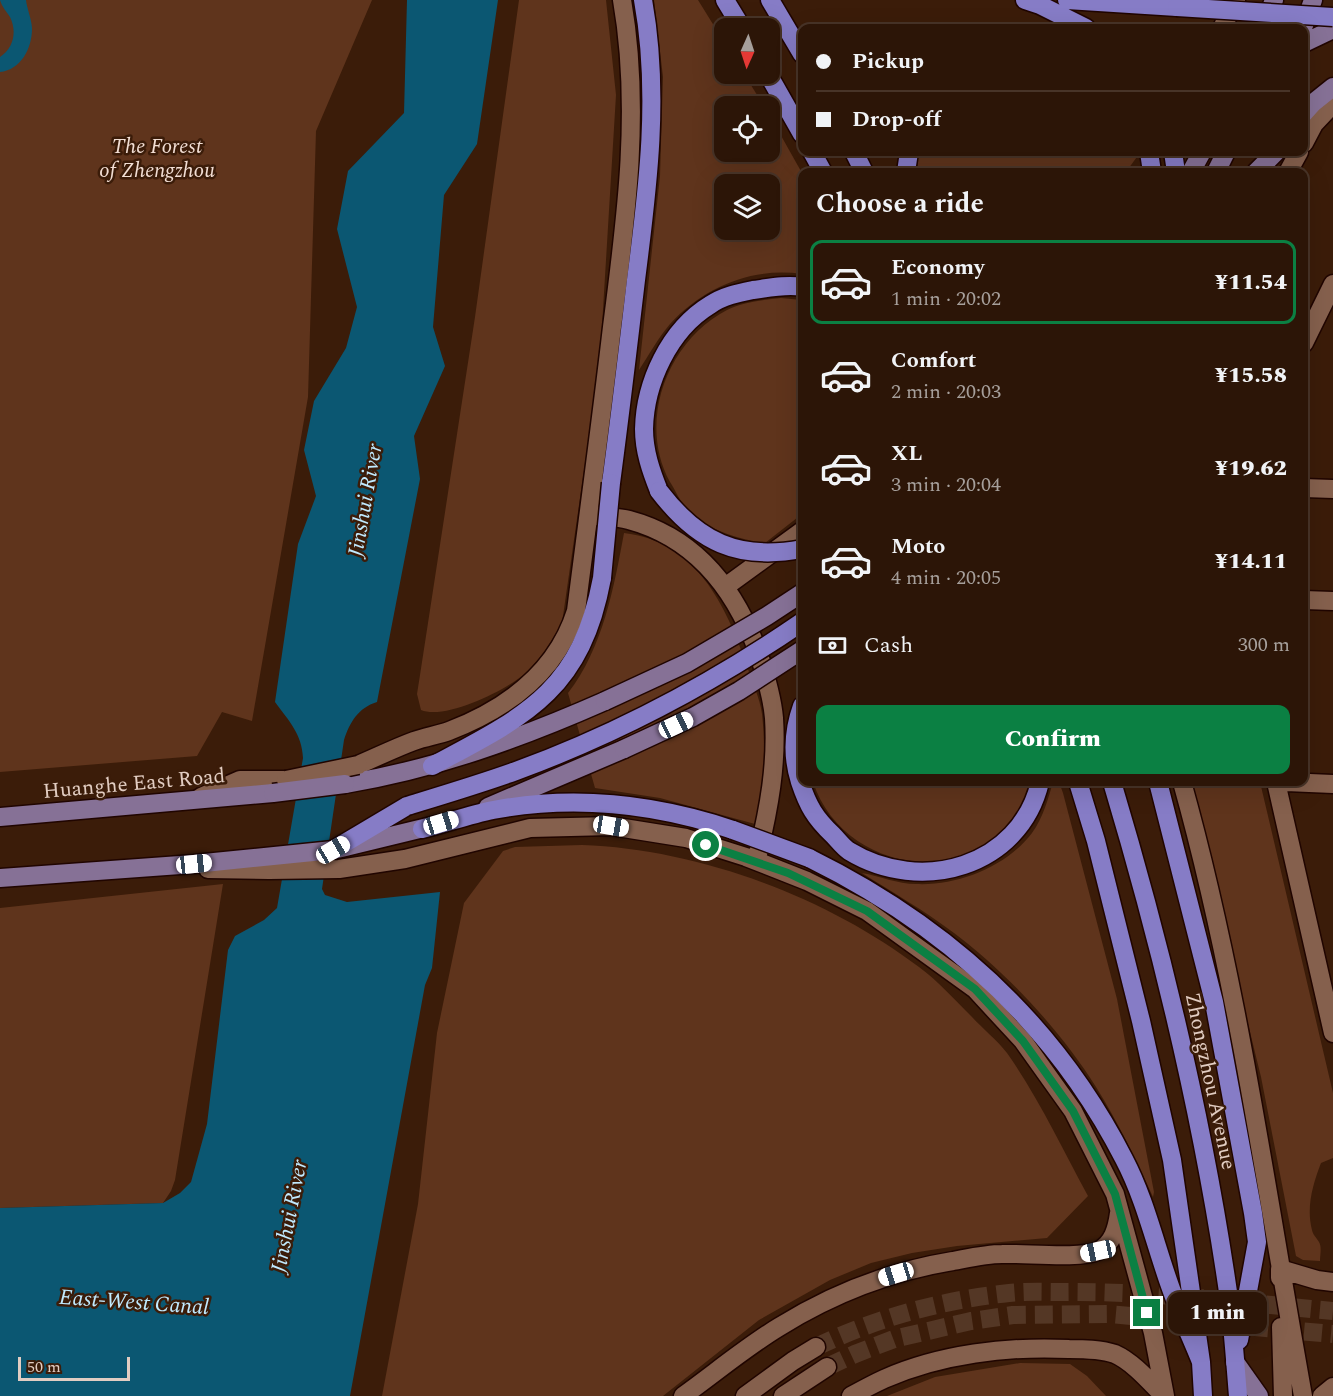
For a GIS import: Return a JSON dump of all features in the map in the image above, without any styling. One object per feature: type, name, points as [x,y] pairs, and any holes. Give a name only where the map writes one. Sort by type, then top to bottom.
[{"type":"highway","points":[[432,766],[502,729],[544,698],[568,670],[580,649],[597,603],[602,578],[611,483],[642,231],[651,123],[651,74],[643,0]]},
{"type":"highway","points":[[725,0],[736,18]]},
{"type":"highway","points":[[770,0],[798,47]]},
{"type":"highway","points":[[1025,0],[1078,24]]},
{"type":"highway","points":[[1067,0],[1333,17]]},
{"type":"highway","points":[[774,84],[798,127]]},
{"type":"highway","points":[[798,287],[764,288],[733,294],[710,305],[686,324],[668,348],[654,376],[647,403],[644,430],[648,464],[659,491],[675,512],[698,532],[718,543],[747,551],[787,552],[798,550]]},
{"type":"highway","points":[[333,850],[407,806],[516,771],[657,710],[745,661],[798,625]]},
{"type":"highway","points":[[798,718],[794,751],[798,774]]},
{"type":"highway","points":[[802,786],[806,801],[819,822],[848,851],[902,870],[929,873],[977,860],[993,852],[1008,839],[1028,814],[1036,799],[1039,786]]},
{"type":"highway","points":[[1079,786],[1096,841],[1141,1021],[1172,1160],[1202,1362],[1203,1396]]},
{"type":"highway","name":"Zhongzhou Avenue","points":[[1113,786],[1135,858],[1164,971],[1204,1144],[1228,1293],[1238,1396]]},
{"type":"highway","points":[[1159,786],[1214,1002],[1257,1242],[1235,1362]]},
{"type":"highway","points":[[422,829],[494,810],[591,802],[661,810],[699,818],[809,858],[870,890],[932,931],[1011,1000],[1049,1042],[1071,1072],[1124,1159],[1155,1236],[1171,1287],[1202,1362]]},
{"type":"main road","points":[[1265,24],[1274,0]]},
{"type":"main road","points":[[1304,24],[1313,0]]},
{"type":"main road","points":[[1308,41],[1333,29]]},
{"type":"main road","points":[[1308,109],[1333,87]]},
{"type":"main road","points":[[1260,168],[1272,156]]},
{"type":"main road","name":"Huanghe East Road","points":[[0,818],[197,799],[279,786],[345,784],[432,766],[519,738],[687,663],[767,616],[798,595]]},
{"type":"main road","points":[[0,878],[154,867],[264,864],[422,829],[478,812],[693,717],[739,691],[798,653]]},
{"type":"main road","points":[[1193,1396],[1202,1362]]},
{"type":"main road","points":[[1235,1362],[1259,1396]]},
{"type":"street","points":[[279,786],[358,765],[414,741],[448,732],[492,712],[528,686],[552,661],[572,624],[576,611],[589,516],[624,231],[631,79],[622,0]]},
{"type":"street","points":[[1223,24],[1236,0]]},
{"type":"street","points":[[1308,136],[1314,124],[1333,104]]},
{"type":"street","points":[[1308,336],[1333,284]]},
{"type":"street","points":[[1308,488],[1333,489]]},
{"type":"street","points":[[589,516],[627,519],[660,531],[700,560],[738,605],[751,632],[764,669],[774,716],[773,784],[756,861]]},
{"type":"street","points":[[725,587],[798,534]]},
{"type":"street","points":[[1308,600],[1333,602]]},
{"type":"street","points":[[1308,782],[1333,783]]},
{"type":"street","points":[[1183,786],[1198,840],[1237,1024],[1303,1396]]},
{"type":"street","points":[[1277,786],[1333,1033]]},
{"type":"street","points":[[264,864],[339,869],[405,859],[530,828],[566,825],[611,826],[686,838],[756,861],[807,881],[867,911],[975,989],[1023,1041],[1073,1111],[1115,1194],[1153,1334],[1164,1396]]},
{"type":"street","points":[[683,1396],[777,1328],[811,1308],[913,1268],[1000,1254],[1083,1254],[1098,1251],[1109,1242],[1117,1229],[1120,1211]]},
{"type":"street","points":[[1280,1269],[1317,1280],[1333,1282]]},
{"type":"street","points":[[1280,1269],[1282,1396]]},
{"type":"street","points":[[745,1396],[816,1347]]},
{"type":"street","points":[[851,1396],[885,1378],[923,1365],[969,1355],[1052,1348],[1114,1354],[1142,1375],[1164,1396]]},
{"type":"street","points":[[783,1396],[827,1367]]},
{"type":"street","points":[[1322,1396],[1333,1387]]},
{"type":"green space","name":"The Forest of Zhengzhou","points":[[0,0],[372,0],[316,131],[308,397],[252,721],[222,712],[197,756],[0,772]]},
{"type":"green space","points":[[519,0],[606,0],[616,95],[600,359],[562,623],[540,657],[514,682],[489,696],[459,708],[431,712],[421,710],[417,694],[475,317]]},
{"type":"green space","points":[[654,0],[698,0],[714,26],[714,84],[750,84],[758,96],[714,96],[714,162],[780,162],[780,134],[799,168],[798,274],[765,274],[747,277],[714,290],[683,311],[670,324],[639,370],[660,176],[663,77]]},
{"type":"green space","points":[[918,156],[1138,156],[1129,168],[917,168]]},
{"type":"green space","points":[[781,298],[798,300],[798,517],[765,543],[718,531],[701,522],[686,509],[670,482],[661,459],[657,434],[658,409],[664,385],[674,362],[688,342],[706,324],[727,310],[754,302]]},
{"type":"green space","points":[[624,533],[649,539],[671,549],[689,563],[718,599],[739,643],[762,714],[763,770],[755,824],[660,798],[595,788],[568,693],[590,657],[598,637],[611,595]]},
{"type":"green space","points":[[815,786],[1030,786],[1013,820],[995,839],[970,853],[943,861],[916,862],[889,856],[865,845],[843,829],[825,808]]},
{"type":"green space","points":[[1052,786],[1060,786],[1117,999],[1154,1192],[1153,1197],[1119,1127],[1096,1087],[1050,1024],[994,966],[974,949],[920,909],[862,873],[909,884],[932,884],[964,878],[980,872],[1009,856],[1021,845],[1036,827]]},
{"type":"green space","points":[[1190,786],[1261,786],[1333,1093],[1333,1158],[1321,1163],[1310,1204],[1310,1221],[1320,1246],[1320,1261],[1303,1260],[1296,1256],[1261,1077]]},
{"type":"green space","points":[[582,845],[671,856],[760,881],[844,919],[883,942],[933,978],[1007,1053],[1039,1105],[1088,1196],[1047,1238],[957,1246],[912,1253],[871,1263],[830,1280],[759,1320],[663,1396],[382,1396],[418,1204],[437,1033],[464,903],[503,851],[515,847]]},
{"type":"green space","points":[[223,884],[175,1180],[163,1203],[0,1208],[0,908]]},
{"type":"green space","points":[[1020,1363],[1070,1364],[1087,1376],[1106,1396],[887,1396],[935,1377]]},
{"type":"water","points":[[0,0],[26,0],[32,29],[30,43],[24,57],[14,67],[0,72],[0,57],[11,44],[14,33],[10,17]]},
{"type":"water","points":[[407,0],[498,0],[477,144],[444,195],[433,327],[445,366],[414,436],[420,479],[377,702],[356,716],[344,740],[322,889],[325,895],[347,902],[440,892],[432,968],[425,985],[350,1396],[0,1396],[0,1208],[163,1203],[180,1193],[191,1182],[207,1124],[228,950],[235,936],[264,920],[277,908],[303,758],[297,735],[275,702],[298,544],[316,496],[304,450],[314,401],[346,348],[357,307],[337,229],[348,171],[404,113]]},
{"type":"tunnel","points":[[816,1347],[862,1327],[910,1312],[959,1300],[1016,1292],[1131,1293],[1333,1311]]},
{"type":"tunnel","points":[[827,1367],[894,1339],[971,1321],[1013,1315],[1109,1314],[1333,1334]]},
{"type":"route","points":[[706,845],[788,873],[867,911],[975,989],[1023,1041],[1073,1111],[1115,1194],[1147,1313]]},
{"type":"water label","name":"Jinshui River","points":[[364,500]]},
{"type":"water label","name":"Jinshui River","points":[[288,1216]]},
{"type":"water label","name":"East-West Canal","points":[[134,1301]]}]
